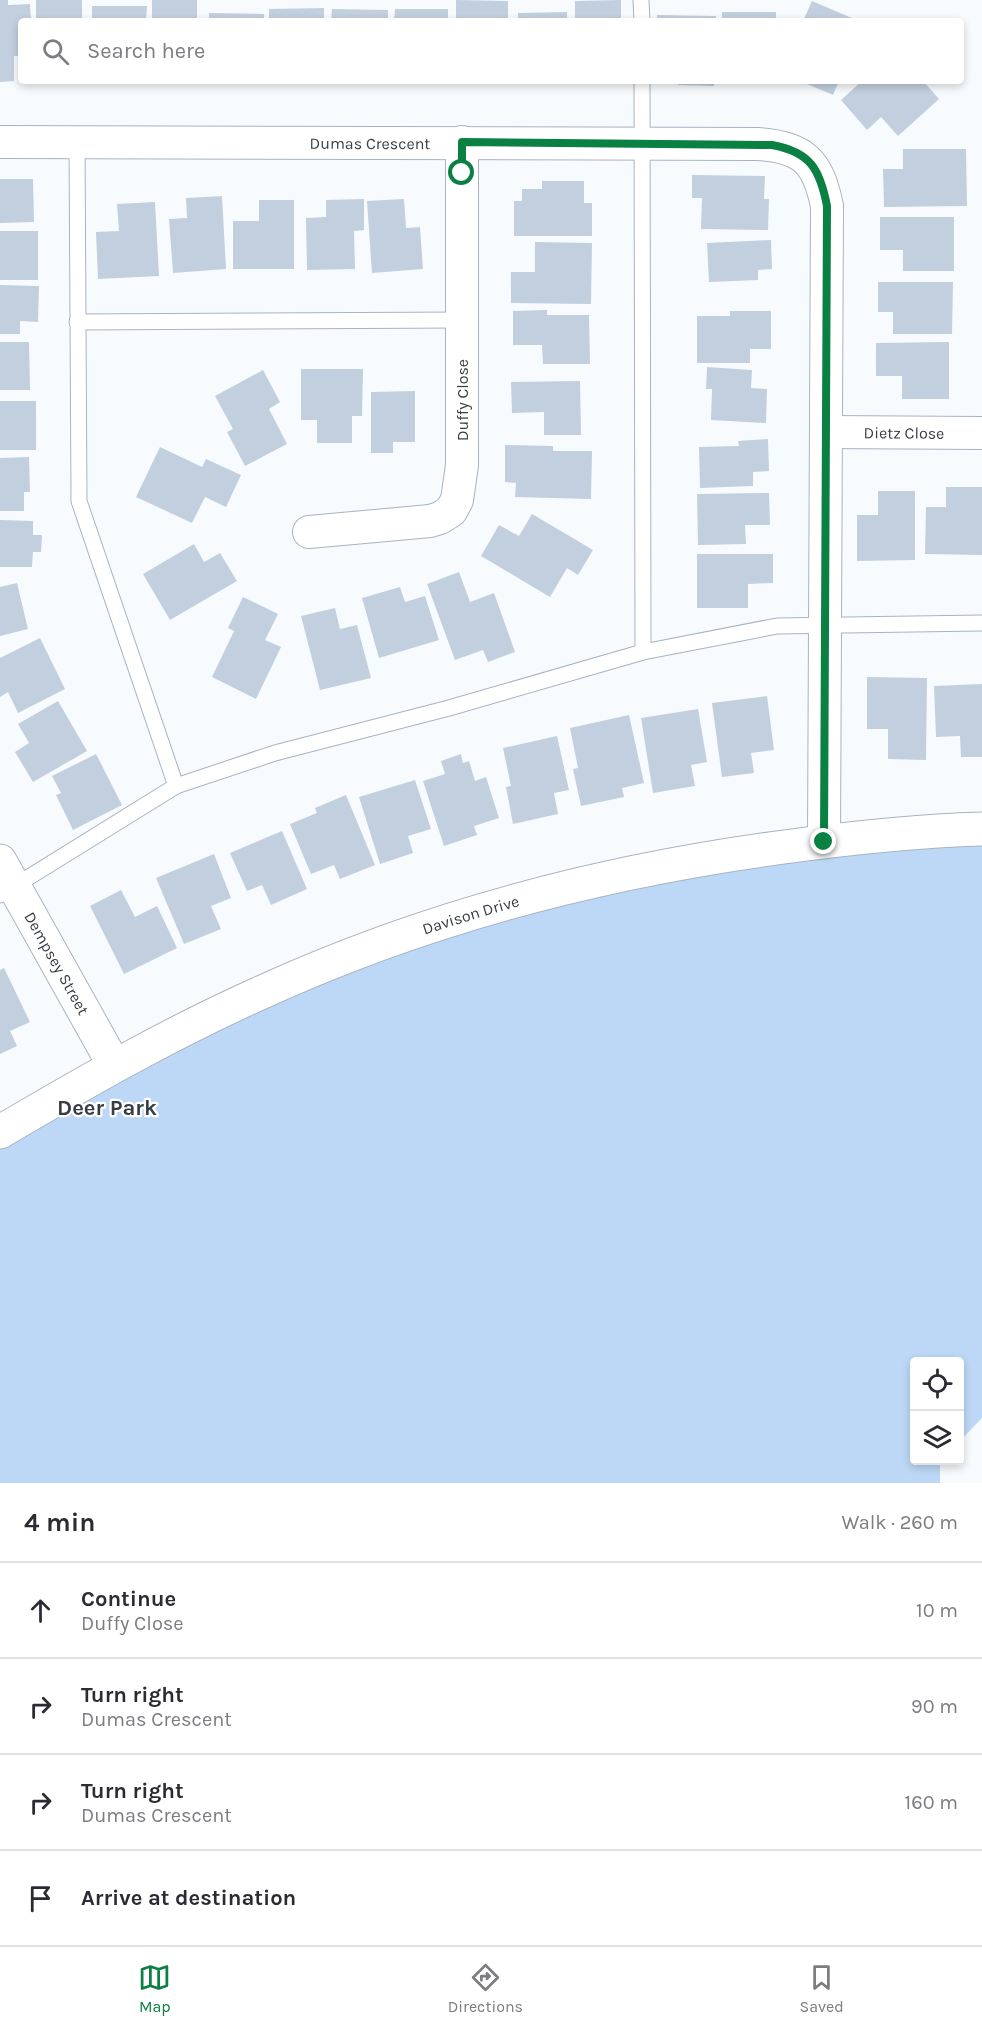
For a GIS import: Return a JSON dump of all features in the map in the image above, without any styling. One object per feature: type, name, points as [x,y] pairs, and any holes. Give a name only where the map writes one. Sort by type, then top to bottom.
[{"type":"street","name":"Dumas Crescent","points":[[0,142],[643,142],[772,145],[786,147],[810,161],[818,173],[827,206],[824,842]]},
{"type":"street","name":"Duffy Close","points":[[309,532],[430,522],[451,511],[457,500],[461,474],[462,142]]},
{"type":"street","name":"Dietz Close","points":[[826,432],[982,433]]},
{"type":"street","name":"Davison Drive","points":[[0,1132],[156,1042],[260,993],[412,933],[579,884],[728,855],[824,842],[982,829]]},
{"type":"street","name":"Dempsey Street","points":[[5,881],[114,1065]]},
{"type":"lane","points":[[641,0],[642,18]]},
{"type":"lane","points":[[642,84],[643,651]]},
{"type":"lane","points":[[77,141],[79,501],[176,786]]},
{"type":"lane","points":[[77,322],[462,320]]},
{"type":"lane","points":[[5,881],[176,786],[275,753],[449,708],[643,651],[777,626],[982,623]]},
{"type":"shaded area","points":[[982,829],[982,1418],[964,1437],[964,1357],[910,1357],[910,1465],[940,1465],[940,1483],[0,1483],[0,1132],[114,1065],[497,907]]},
{"type":"building","points":[[0,0],[8,0],[8,5],[30,4],[31,18],[18,18],[18,56],[14,56],[14,81],[0,82]]},
{"type":"building","points":[[36,0],[82,0],[82,18],[36,18]]},
{"type":"building","points":[[152,0],[197,0],[197,18],[152,18]]},
{"type":"building","points":[[456,0],[508,1],[508,18],[456,18]]},
{"type":"building","points":[[621,0],[621,18],[575,18],[575,1]]},
{"type":"building","points":[[812,1],[852,18],[804,18]]},
{"type":"building","points":[[92,6],[147,6],[146,18],[92,18]]},
{"type":"building","points":[[324,8],[324,18],[269,18],[269,9]]},
{"type":"building","points":[[332,9],[388,10],[388,18],[331,18]]},
{"type":"building","points":[[395,9],[448,9],[448,18],[394,18]]},
{"type":"building","points":[[567,12],[567,18],[518,18],[518,13]]},
{"type":"building","points":[[722,12],[776,12],[776,18],[722,18]]},
{"type":"building","points":[[209,13],[264,14],[264,18],[209,18]]},
{"type":"building","points":[[657,15],[716,16],[716,18],[657,18]]},
{"type":"building","points":[[714,84],[714,86],[678,85]]},
{"type":"building","points":[[807,84],[838,84],[833,95]]},
{"type":"building","points":[[859,84],[926,84],[939,99],[898,136],[881,117],[867,130],[841,100]]},
{"type":"building","points":[[903,149],[966,149],[967,206],[884,207],[883,169],[903,169]]},
{"type":"building","points":[[692,175],[765,176],[764,199],[769,199],[768,230],[701,229],[702,198],[692,198]]},
{"type":"building","points":[[0,179],[33,179],[34,222],[0,223]]},
{"type":"building","points":[[542,181],[584,181],[584,203],[592,203],[592,236],[514,236],[514,201],[522,201],[522,189],[542,189]]},
{"type":"building","points":[[222,196],[226,269],[173,273],[169,219],[187,218],[186,198]]},
{"type":"building","points":[[364,199],[364,230],[354,231],[355,269],[307,270],[306,218],[326,217],[326,200]]},
{"type":"building","points":[[404,199],[406,228],[420,227],[423,269],[372,273],[367,201]]},
{"type":"building","points":[[259,200],[294,200],[294,269],[233,269],[233,221],[259,221]]},
{"type":"building","points":[[155,202],[159,276],[98,279],[96,232],[119,231],[117,204]]},
{"type":"building","points":[[880,217],[954,217],[954,271],[903,271],[903,250],[880,250]]},
{"type":"building","points":[[0,231],[38,231],[38,280],[0,280]]},
{"type":"building","points":[[771,240],[772,269],[758,270],[758,280],[709,282],[707,243]]},
{"type":"building","points":[[535,242],[592,243],[591,304],[511,303],[511,272],[535,272]]},
{"type":"building","points":[[878,282],[953,282],[952,334],[893,334],[893,312],[878,312]]},
{"type":"building","points":[[0,285],[39,286],[38,322],[20,321],[20,334],[0,334]]},
{"type":"building","points":[[547,310],[547,315],[589,315],[590,364],[543,364],[542,345],[513,345],[513,311]]},
{"type":"building","points":[[730,311],[771,311],[771,349],[750,349],[750,363],[697,363],[697,316],[730,316]]},
{"type":"building","points":[[0,342],[29,342],[30,390],[0,390]]},
{"type":"building","points":[[949,342],[949,399],[902,399],[902,376],[876,376],[876,343]]},
{"type":"building","points":[[707,367],[752,370],[751,388],[767,389],[766,423],[711,420],[712,389],[706,389]]},
{"type":"building","points":[[301,369],[363,369],[362,416],[352,416],[352,443],[317,443],[317,420],[301,420]]},
{"type":"building","points":[[263,370],[280,402],[269,409],[287,444],[245,466],[227,432],[233,429],[215,396]]},
{"type":"building","points":[[580,381],[581,435],[544,435],[544,412],[512,413],[511,382]]},
{"type":"building","points":[[415,391],[415,442],[393,442],[393,453],[371,453],[371,392]]},
{"type":"building","points":[[0,401],[36,401],[36,450],[0,450]]},
{"type":"building","points":[[768,439],[769,471],[753,472],[753,486],[700,488],[699,447],[739,446],[738,441]]},
{"type":"building","points":[[505,445],[553,446],[553,451],[592,451],[591,499],[515,497],[516,483],[505,482]]},
{"type":"building","points":[[160,447],[202,467],[206,459],[241,475],[226,507],[205,497],[192,523],[136,497]]},
{"type":"building","points":[[29,457],[30,492],[24,492],[24,511],[0,511],[0,458]]},
{"type":"building","points":[[946,487],[982,487],[982,555],[925,554],[926,507],[946,507]]},
{"type":"building","points":[[878,491],[915,491],[915,560],[857,561],[857,515],[878,515]]},
{"type":"building","points":[[769,493],[770,525],[745,525],[746,544],[698,545],[697,494]]},
{"type":"building","points":[[532,514],[593,550],[578,575],[567,568],[550,597],[481,556],[499,525],[519,536]]},
{"type":"building","points":[[0,520],[33,521],[33,535],[42,535],[41,552],[33,552],[32,567],[0,567]]},
{"type":"building","points":[[194,544],[204,562],[220,553],[237,581],[170,620],[143,574]]},
{"type":"building","points":[[697,554],[773,554],[773,583],[748,584],[748,608],[697,608]]},
{"type":"building","points":[[459,572],[470,602],[494,593],[515,652],[488,662],[483,650],[455,660],[427,584]]},
{"type":"building","points":[[17,583],[28,629],[0,636],[0,587]]},
{"type":"building","points":[[400,587],[405,602],[425,596],[439,640],[379,658],[362,598]]},
{"type":"building","points":[[243,597],[278,614],[265,640],[281,647],[256,699],[212,677],[234,631],[228,628]]},
{"type":"building","points":[[335,608],[340,629],[357,625],[371,678],[320,690],[301,616]]},
{"type":"building","points":[[40,638],[65,689],[18,713],[8,692],[0,697],[0,658]]},
{"type":"building","points":[[867,677],[927,678],[926,760],[888,759],[888,729],[867,729]]},
{"type":"building","points":[[982,684],[982,757],[961,757],[960,736],[936,737],[934,686]]},
{"type":"building","points":[[767,696],[774,750],[751,753],[754,773],[722,777],[712,703]]},
{"type":"building","points":[[58,701],[87,751],[33,782],[15,752],[29,743],[18,724]]},
{"type":"building","points":[[698,709],[707,762],[691,765],[695,786],[653,793],[641,718]]},
{"type":"building","points":[[629,715],[644,783],[622,788],[624,797],[581,806],[573,769],[578,768],[570,728]]},
{"type":"building","points":[[557,736],[569,790],[554,793],[558,814],[513,824],[506,787],[511,786],[503,748]]},
{"type":"building","points":[[96,754],[122,805],[73,830],[56,795],[61,793],[52,776]]},
{"type":"building","points":[[461,754],[463,763],[469,761],[475,781],[486,777],[499,818],[474,826],[477,835],[444,846],[423,781],[445,774],[441,761]]},
{"type":"building","points":[[415,780],[431,829],[408,836],[413,853],[380,864],[359,797]]},
{"type":"building","points":[[346,795],[375,865],[340,879],[334,865],[311,874],[290,824],[317,813],[315,808]]},
{"type":"building","points":[[282,831],[307,889],[271,905],[262,885],[247,891],[230,853]]},
{"type":"building","points":[[214,854],[231,898],[211,906],[221,929],[184,944],[156,878]]},
{"type":"building","points":[[121,890],[135,917],[157,906],[177,948],[124,974],[90,906]]},
{"type":"building","points":[[4,968],[30,1022],[10,1031],[17,1046],[0,1054],[0,970]]},
{"type":"district","name":"Deer Park","points":[[107,1107]]},
{"type":"route","points":[[462,173],[462,142],[772,145],[786,147],[799,153],[810,161],[818,173],[827,206],[824,842]]}]
